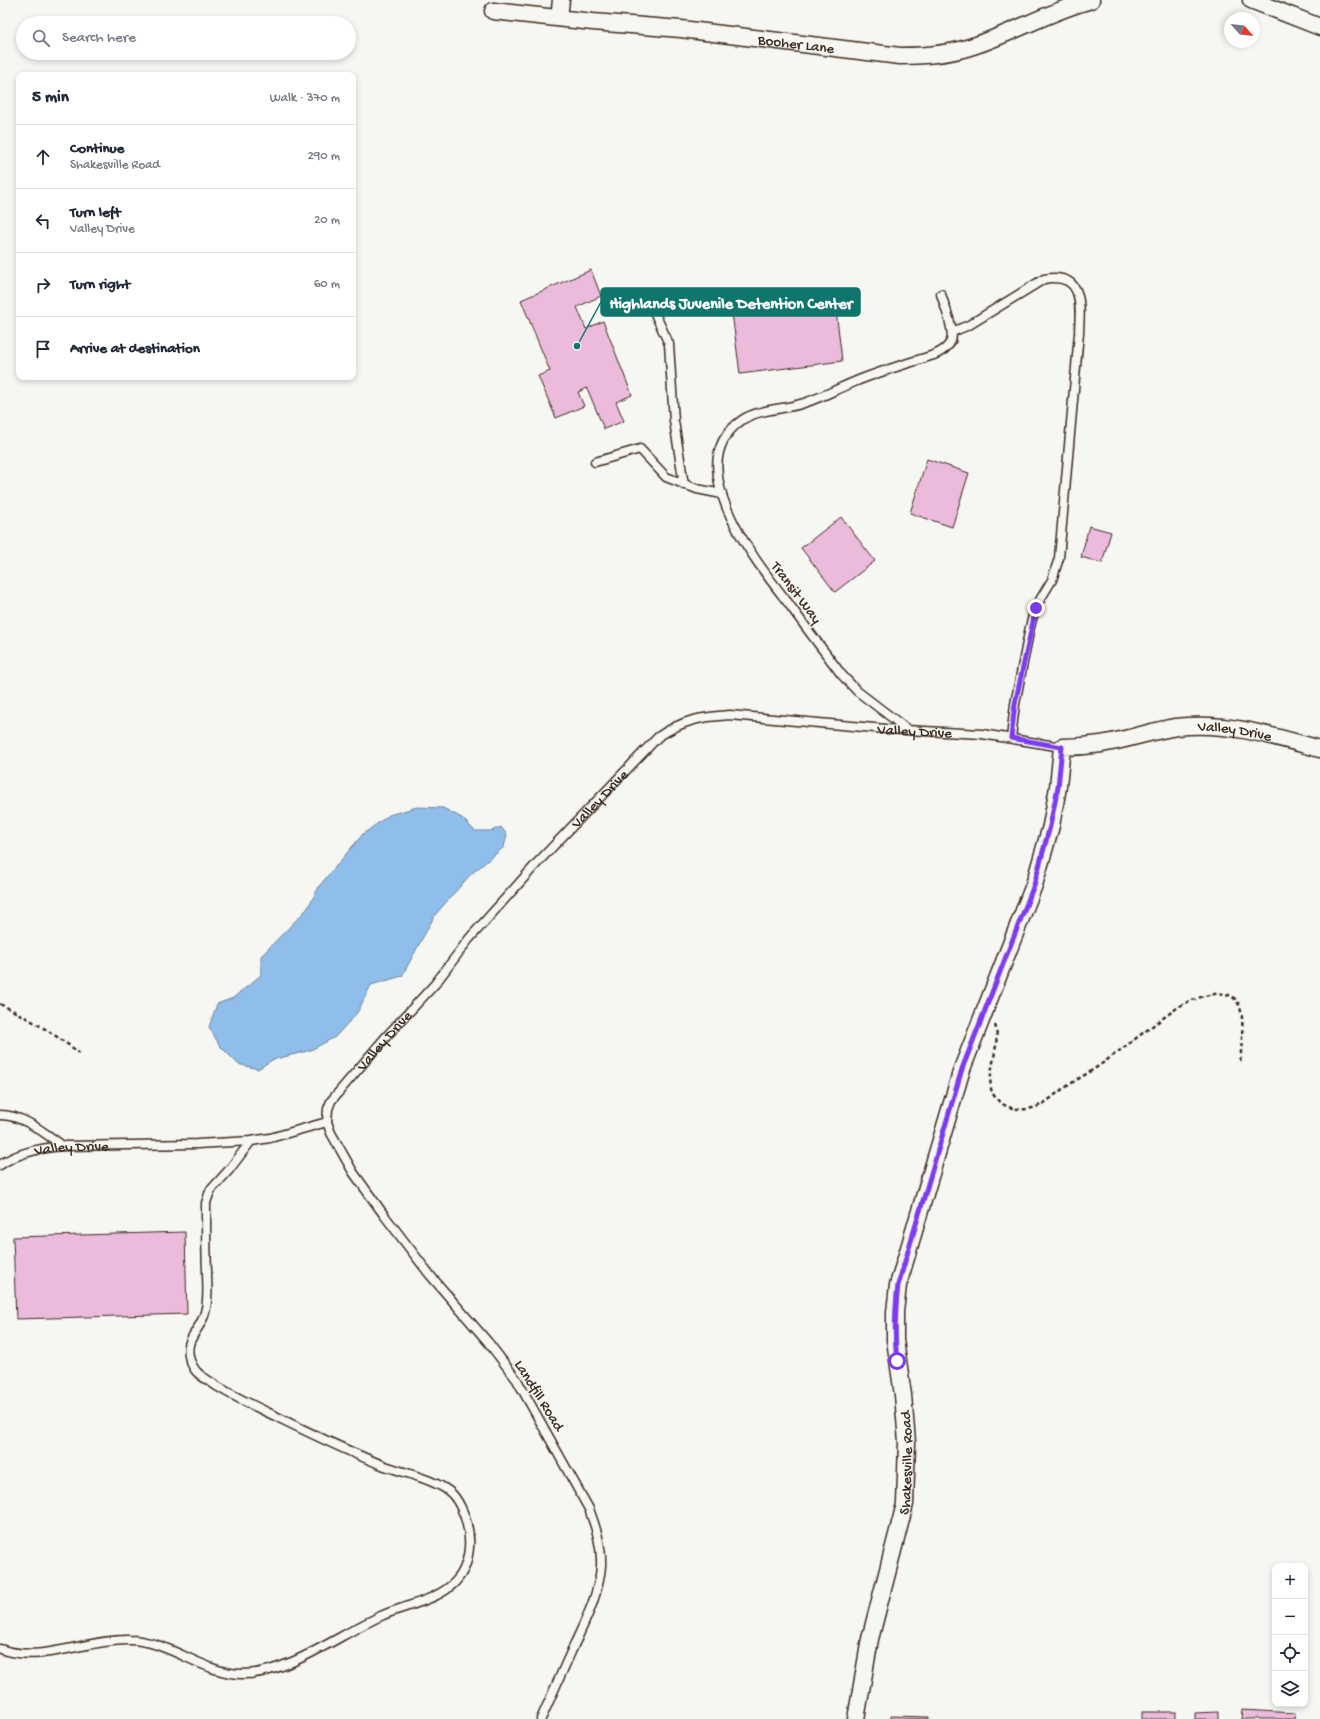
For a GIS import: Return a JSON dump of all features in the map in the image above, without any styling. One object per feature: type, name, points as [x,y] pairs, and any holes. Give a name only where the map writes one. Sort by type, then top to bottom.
[{"type":"street","points":[[559,18],[561,0]]},
{"type":"street","name":"Booher Lane","points":[[493,11],[681,29],[900,56],[927,56],[973,47],[1072,5],[1091,0]]},
{"type":"street","points":[[1251,0],[1320,27]]},
{"type":"street","name":"Valley Drive","points":[[1062,747],[1102,744],[1146,732],[1177,727],[1207,726],[1232,727],[1262,733],[1320,749]]},
{"type":"street","name":"Shakesville Road","points":[[856,1719],[870,1639],[905,1504],[907,1442],[903,1395],[895,1340],[895,1312],[898,1285],[962,1069],[1034,885],[1050,826],[1058,787],[1062,747]]},
{"type":"lane","points":[[941,294],[952,332],[969,325],[1044,279],[1054,277],[1063,279],[1072,285],[1078,292],[1080,302],[1079,333],[1058,558],[1052,580],[1036,608],[1032,620],[1015,704],[1011,738]]},
{"type":"lane","points":[[651,305],[669,344],[674,421],[684,485]]},
{"type":"lane","name":"Transit Way","points":[[908,730],[857,691],[841,674],[758,564],[724,504],[718,468],[720,452],[724,440],[732,428],[752,414],[803,404],[860,379],[934,355],[945,349],[951,341],[952,332]]},
{"type":"lane","points":[[595,462],[640,449],[666,477],[684,485],[722,494]]},
{"type":"lane","name":"Valley Drive","points":[[0,1165],[20,1155],[41,1148],[63,1146],[250,1141],[270,1138],[327,1122],[328,1109],[331,1101],[384,1039],[435,984],[469,939],[539,861],[658,736],[688,720],[730,715],[908,730],[982,734],[1062,747]]},
{"type":"lane","points":[[0,1115],[20,1119],[34,1126],[63,1146]]},
{"type":"lane","name":"Landfill Road","points":[[327,1122],[330,1133],[353,1172],[384,1216],[430,1275],[488,1342],[517,1380],[589,1509],[596,1526],[600,1544],[601,1565],[599,1581],[589,1611],[541,1719]]},
{"type":"lane","points":[[0,1649],[30,1654],[46,1653],[110,1641],[130,1640],[149,1642],[222,1671],[239,1674],[256,1673],[269,1670],[312,1652],[379,1617],[430,1598],[445,1590],[456,1581],[461,1574],[467,1559],[469,1535],[466,1520],[451,1493],[431,1482],[377,1462],[251,1405],[199,1375],[193,1366],[189,1357],[189,1346],[192,1336],[202,1322],[206,1311],[206,1203],[210,1192],[229,1170],[250,1141]]},
{"type":"path","points":[[984,1011],[992,1020],[997,1035],[991,1083],[992,1092],[997,1100],[1010,1108],[1024,1110],[1042,1105],[1099,1066],[1184,1004],[1195,998],[1229,994],[1234,996],[1242,1012],[1243,1024],[1240,1064]]},
{"type":"path","points":[[0,1004],[29,1019],[79,1052]]},
{"type":"water","points":[[417,807],[443,808],[462,818],[475,831],[491,831],[501,827],[507,835],[504,847],[470,875],[435,915],[402,976],[371,985],[357,1013],[335,1037],[311,1050],[272,1060],[258,1069],[238,1064],[220,1046],[209,1027],[217,1004],[233,998],[261,975],[261,956],[307,909],[320,885],[363,834],[389,815]]},
{"type":"building","points":[[591,270],[601,296],[577,307],[586,329],[603,321],[632,395],[616,402],[624,421],[604,429],[587,388],[578,392],[584,406],[556,418],[538,376],[550,371],[521,300]]},
{"type":"building","points":[[834,293],[842,361],[740,374],[731,305]]},
{"type":"building","points":[[927,459],[969,473],[952,527],[910,513]]},
{"type":"building","points":[[841,517],[875,561],[835,592],[801,548]]},
{"type":"building","points":[[1089,526],[1111,532],[1102,563],[1081,557]]},
{"type":"building","points":[[185,1232],[187,1314],[16,1319],[13,1237]]},
{"type":"building","points":[[1243,1710],[1295,1713],[1294,1719],[1242,1719]]},
{"type":"building","points":[[1142,1712],[1176,1712],[1176,1719],[1142,1719]]},
{"type":"building","points":[[1218,1712],[1218,1719],[1195,1719],[1195,1713]]},
{"type":"building","points":[[891,1716],[929,1717],[929,1719],[891,1719]]},
{"type":"place","name":"Highlands Juvenile Detention Center","points":[[577,346]]},
{"type":"route","points":[[897,1361],[895,1312],[898,1285],[962,1069],[1034,885],[1050,826],[1058,787],[1062,747],[1011,738],[1015,704],[1030,627],[1036,608]]}]
